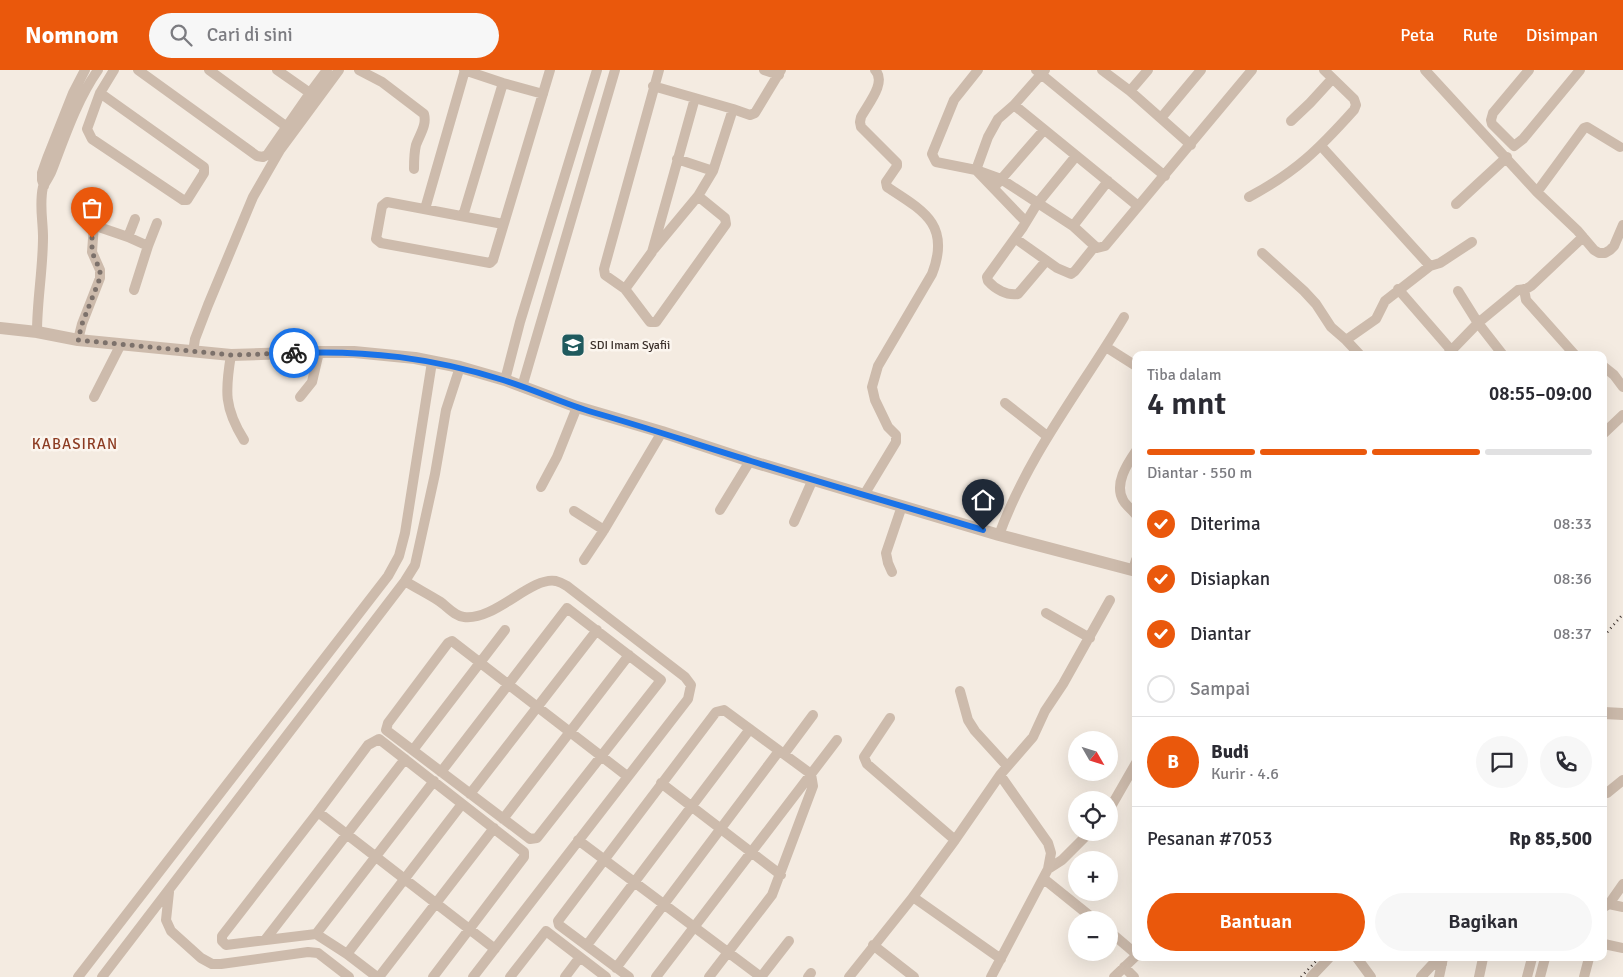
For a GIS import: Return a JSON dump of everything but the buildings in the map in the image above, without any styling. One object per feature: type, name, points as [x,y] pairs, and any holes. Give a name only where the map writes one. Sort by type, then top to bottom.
[{"type":"street","points":[[44,186],[42,173],[48,156],[73,93],[85,70]]},
{"type":"street","points":[[37,332],[43,236],[41,205],[44,186],[51,174],[67,128],[98,70]]},
{"type":"street","points":[[100,93],[204,168],[204,173],[188,200],[183,200],[92,139],[87,129],[100,93],[114,70]]},
{"type":"street","points":[[138,70],[257,156],[264,157],[327,70]]},
{"type":"street","points":[[209,70],[287,127]]},
{"type":"street","points":[[278,70],[310,93]]},
{"type":"street","points":[[193,352],[195,339],[208,305],[253,198],[280,150],[339,70]]},
{"type":"street","points":[[359,70],[382,82],[424,114],[424,127],[415,153],[414,169]]},
{"type":"street","points":[[425,209],[464,70],[543,94]]},
{"type":"street","points":[[503,224],[387,202],[384,204],[376,239],[382,243],[490,263],[493,260],[550,70]]},
{"type":"street","points":[[505,380],[520,322],[597,70]]},
{"type":"street","points":[[522,387],[615,70]]},
{"type":"street","points":[[659,70],[653,86],[604,269],[605,275],[625,290],[650,322],[656,322],[726,224],[725,218],[698,196]]},
{"type":"street","points":[[653,86],[750,115],[754,114],[780,72],[764,70]]},
{"type":"street","points":[[864,495],[896,442],[896,435],[888,427],[875,400],[872,387],[878,366],[932,274],[938,259],[938,240],[935,226],[925,212],[887,187],[886,182],[897,166],[896,163],[861,127],[861,117],[879,83],[878,74],[874,70]]},
{"type":"street","points":[[978,70],[954,100],[932,154],[936,162],[976,170],[1001,179],[1073,226],[1094,246],[1101,248],[1105,246],[1165,176],[1252,70]]},
{"type":"street","points":[[1102,70],[1130,91],[1191,145]]},
{"type":"street","points":[[1130,91],[1148,70]]},
{"type":"street","points":[[1162,118],[1201,70]]},
{"type":"street","points":[[1249,197],[1290,173],[1322,146],[1354,110],[1356,104],[1354,100],[1324,70]]},
{"type":"street","points":[[1425,70],[1537,192],[1567,219],[1594,250],[1599,253],[1605,253],[1614,246],[1623,225]]},
{"type":"street","points":[[1529,70],[1493,113],[1491,120],[1492,124],[1514,146],[1523,139],[1580,70]]},
{"type":"street","points":[[976,170],[998,119],[1014,105],[1041,71],[1165,176]]},
{"type":"street","points":[[1291,121],[1332,79]]},
{"type":"street","points":[[463,216],[503,83]]},
{"type":"street","points":[[652,252],[695,98]]},
{"type":"street","points":[[1014,105],[1138,206]]},
{"type":"street","points":[[625,290],[652,252],[698,196],[713,172],[733,109]]},
{"type":"street","points":[[1537,192],[1584,128],[1587,127],[1620,147]]},
{"type":"street","points":[[993,188],[1044,130]]},
{"type":"street","points":[[1322,146],[1430,266]]},
{"type":"street","points":[[1046,261],[1018,294],[1012,295],[1004,292],[990,284],[987,277],[1016,239],[1037,204],[1076,156]]},
{"type":"street","points":[[1456,204],[1507,158]]},
{"type":"street","points":[[677,159],[713,172]]},
{"type":"street","points":[[976,170],[1026,222]]},
{"type":"street","points":[[1073,226],[1108,180]]},
{"type":"street","points":[[78,340],[82,324],[100,278],[100,270],[92,252],[96,197]]},
{"type":"street","points":[[128,237],[135,219]]},
{"type":"street","points":[[134,290],[156,223]]},
{"type":"street","points":[[93,224],[148,246]]},
{"type":"street","points":[[1450,351],[1478,323],[1518,290],[1531,286],[1583,237]]},
{"type":"street","points":[[1016,239],[1057,268],[1071,274],[1075,272],[1094,246]]},
{"type":"street","points":[[1346,340],[1376,319],[1382,304],[1398,289],[1430,266],[1440,263],[1472,242]]},
{"type":"street","points":[[1262,253],[1304,291],[1316,304],[1331,327],[1356,351]]},
{"type":"street","points":[[1398,289],[1448,351]]},
{"type":"street","points":[[1524,289],[1526,300],[1571,351]]},
{"type":"street","points":[[1458,291],[1478,323],[1500,351]]},
{"type":"street","points":[[999,535],[1009,508],[1047,436],[1124,317]]},
{"type":"street","points":[[0,328],[37,332],[78,340],[231,355],[354,352],[415,358],[505,380],[577,407],[999,535],[1132,566]]},
{"type":"street","points":[[94,397],[120,344]]},
{"type":"street","points":[[1106,347],[1132,363]]},
{"type":"street","points":[[300,396],[312,382],[318,352]]},
{"type":"street","points":[[231,355],[226,386],[227,398],[233,420],[244,440]]},
{"type":"street","points":[[78,977],[388,576],[399,556],[405,533],[432,362]]},
{"type":"street","points":[[102,977],[405,581],[415,565],[435,474],[446,410],[460,368]]},
{"type":"street","points":[[1607,369],[1623,387]]},
{"type":"street","points":[[1005,404],[1047,436]]},
{"type":"street","points":[[541,487],[557,456],[577,407]]},
{"type":"street","points":[[1607,430],[1623,415]]},
{"type":"street","points":[[584,560],[662,432]]},
{"type":"street","points":[[1132,458],[1123,476],[1120,494],[1132,511]]},
{"type":"street","points":[[720,510],[750,461]]},
{"type":"street","points":[[794,522],[813,479]]},
{"type":"street","points":[[892,572],[886,553],[902,506]]},
{"type":"street","points":[[574,511],[604,530]]},
{"type":"street","points":[[405,581],[440,602],[458,616],[466,618],[495,610],[522,593],[543,583],[555,581],[567,586],[685,677],[690,685],[688,698],[473,977]]},
{"type":"street","points":[[849,977],[913,898],[1000,775],[1033,737],[1048,707],[1090,638],[1110,600]]},
{"type":"street","points":[[441,772],[508,684],[567,608],[660,680],[602,756],[537,838],[530,839],[502,819],[386,730],[388,723],[448,643],[452,641],[480,662],[508,684],[570,732],[602,756],[627,776]]},
{"type":"street","points":[[1046,613],[1090,638]]},
{"type":"street","points":[[413,750],[505,630]]},
{"type":"street","points":[[470,794],[597,630]]},
{"type":"street","points":[[502,819],[629,655]]},
{"type":"street","points":[[960,691],[968,720],[975,731],[1007,766]]},
{"type":"street","points":[[629,977],[559,925],[558,921],[716,712],[724,710],[810,774],[813,786],[772,895],[708,977]]},
{"type":"street","points":[[1607,713],[1623,714]]},
{"type":"street","points":[[616,968],[721,829],[814,715]]},
{"type":"street","points":[[890,718],[864,758],[867,764],[955,840]]},
{"type":"street","points":[[587,945],[750,729]]},
{"type":"street","points":[[433,977],[524,858],[524,852],[494,828],[462,804],[434,781],[379,739],[368,745],[222,936],[222,941],[226,945],[316,934],[378,977],[494,828]]},
{"type":"street","points":[[656,977],[837,740]]},
{"type":"street","points":[[265,940],[404,759]]},
{"type":"street","points":[[1118,794],[1132,770]]},
{"type":"street","points":[[991,977],[1046,874],[1050,853],[1048,843],[1000,775]]},
{"type":"street","points":[[1607,793],[1623,780]]},
{"type":"street","points":[[316,934],[434,781]]},
{"type":"street","points":[[661,783],[781,875]]},
{"type":"street","points":[[347,954],[462,804]]},
{"type":"street","points":[[318,812],[495,949]]},
{"type":"street","points":[[578,840],[761,977],[789,941]]},
{"type":"street","points":[[1046,874],[1081,841]]},
{"type":"street","points":[[1046,874],[1085,911]]},
{"type":"street","points":[[1607,904],[1623,884]]},
{"type":"street","points":[[169,891],[166,920],[171,931],[201,958],[212,964],[308,952],[318,953],[349,977]]},
{"type":"street","points":[[913,898],[1001,959]]},
{"type":"street","points":[[1607,905],[1623,907]]},
{"type":"street","points":[[510,977],[546,931],[606,977]]},
{"type":"street","points":[[1118,939],[1132,951]]},
{"type":"street","points":[[873,945],[914,977]]},
{"type":"street","points":[[1607,945],[1623,948]]},
{"type":"street","points":[[565,977],[580,957]]},
{"type":"street","points":[[1114,977],[1132,959]]},
{"type":"street","points":[[1311,977],[1326,961]]},
{"type":"street","points":[[1359,961],[1371,977]]},
{"type":"street","points":[[1421,977],[1432,965],[1443,961]]},
{"type":"street","points":[[1439,977],[1443,961]]},
{"type":"street","points":[[1479,977],[1482,961]]},
{"type":"street","points":[[1527,977],[1531,961]]},
{"type":"street","points":[[1540,977],[1544,961]]},
{"type":"street","points":[[1584,977],[1588,961]]},
{"type":"street","points":[[1124,967],[1134,977]]},
{"type":"railway","points":[[1607,633],[1623,614]]},
{"type":"railway","points":[[1301,977],[1316,961]]},
{"type":"way so far","points":[[92,238],[92,252],[100,270],[100,278],[82,324],[78,340],[231,355],[294,353]]},
{"type":"place","name":"SDI Imam Syafii","points":[[573,345]]},
{"type":"district","name":"KABASIRAN","points":[[75,444]]},
{"type":"route","points":[[294,353],[354,352],[415,358],[460,368],[505,380],[577,407],[750,461],[983,530]]}]
